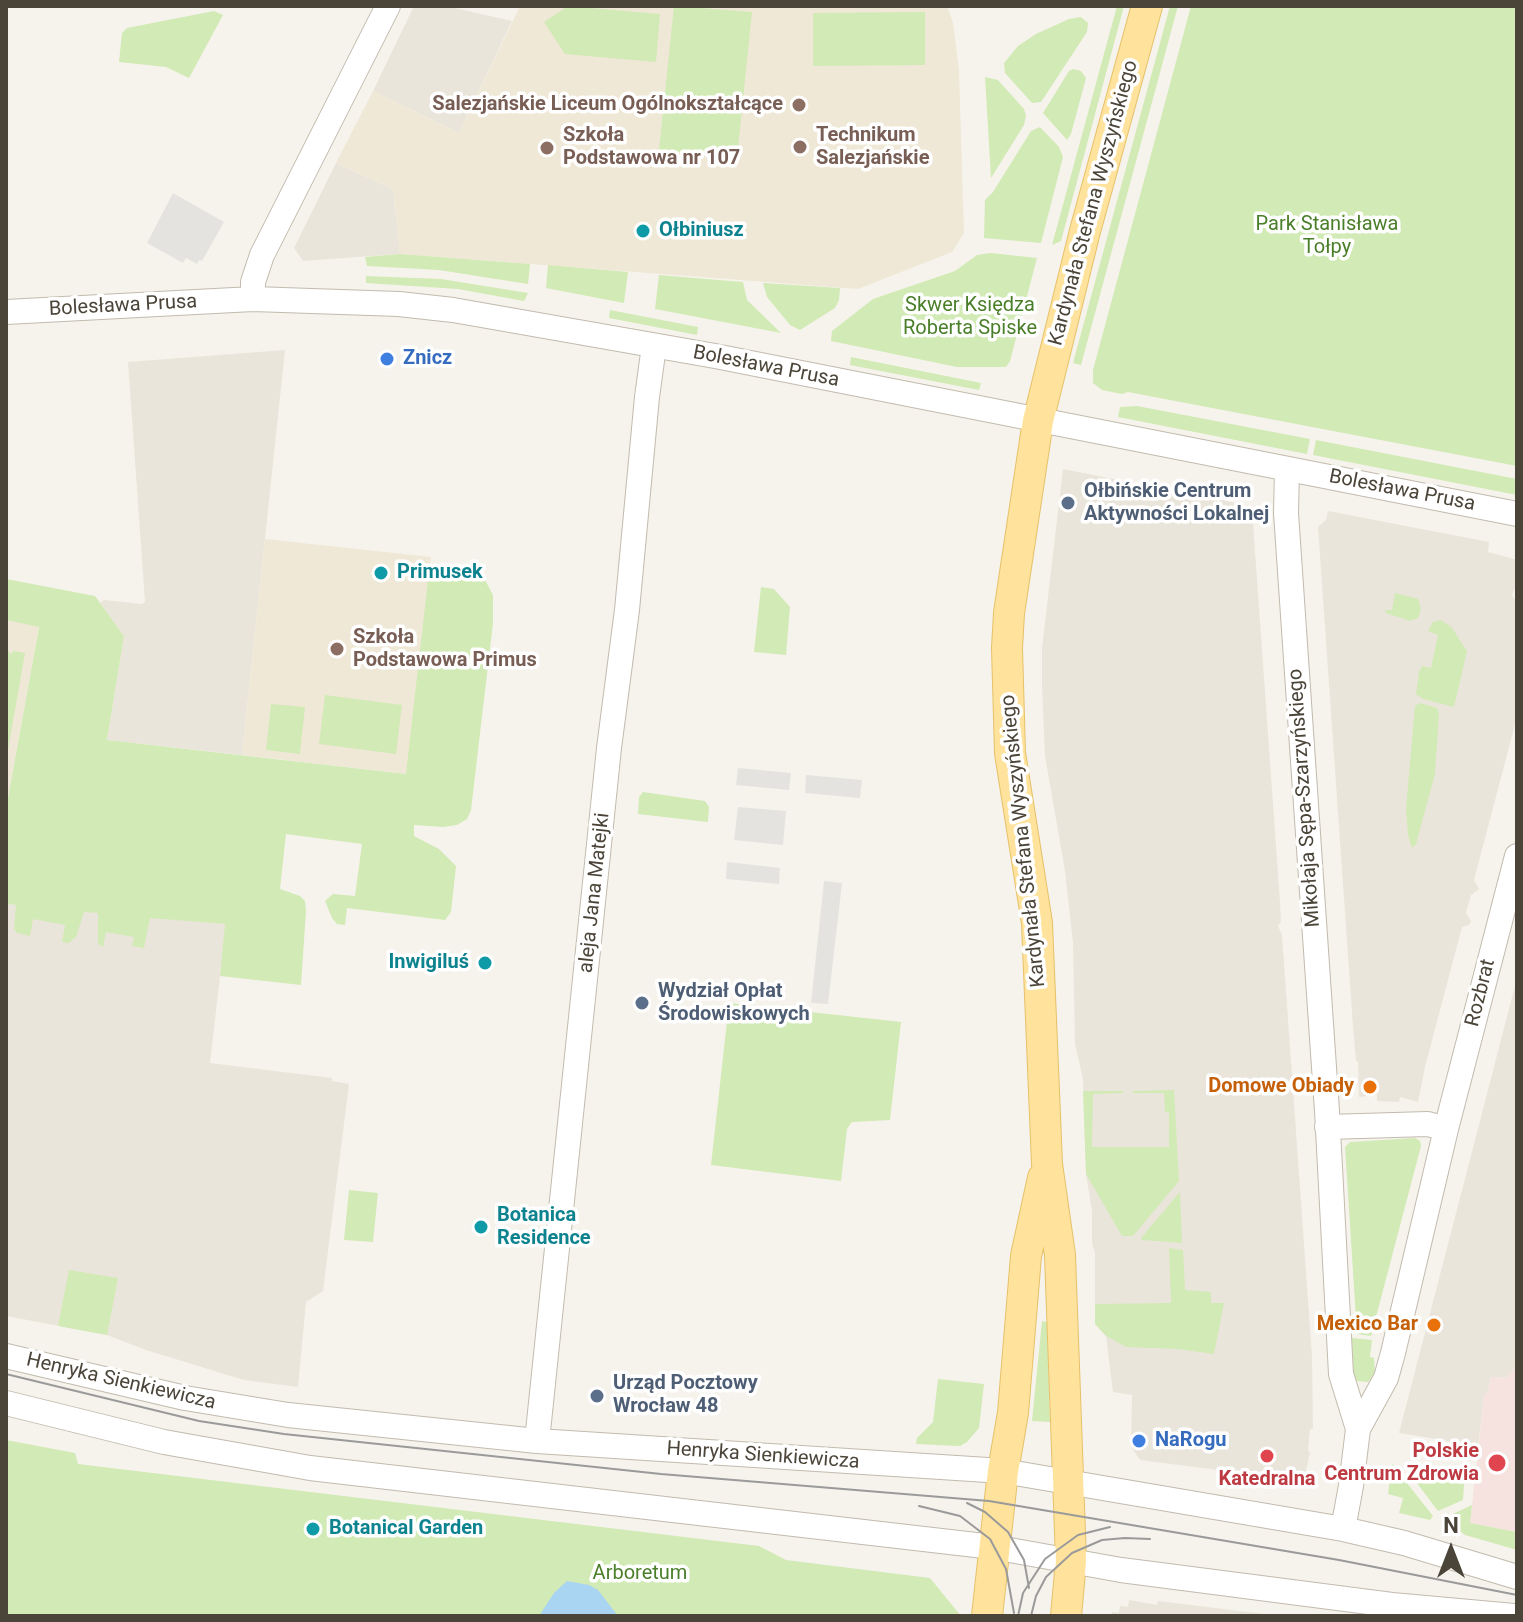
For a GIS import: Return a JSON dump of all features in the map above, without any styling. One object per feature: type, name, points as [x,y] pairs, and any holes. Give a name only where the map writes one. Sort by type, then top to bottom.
[{"type":"main road","name":"Kardynała Stefana Wyszyńskiego","points":[[1066,1616],[1071,1561],[1060,1255],[1047,1164],[1037,923],[1014,783],[1007,686],[1009,613],[1038,421],[1085,231],[1147,6]]},
{"type":"main road","name":"Kardynała Stefana Wyszyńskiego","points":[[987,1616],[993,1547],[1013,1413],[1026,1256],[1047,1164]]},
{"type":"street","points":[[253,299],[253,282],[262,255],[388,6]]},
{"type":"street","name":"Bolesława Prusa","points":[[6,312],[253,299],[399,304],[453,310],[654,346],[1517,514]]},
{"type":"street","name":"aleja Jana Matejki","points":[[537,1441],[654,346]]},
{"type":"street","name":"Mikołaja Sępa-Szarzyńskiego","points":[[1287,469],[1286,513],[1341,1374],[1358,1429]]},
{"type":"street","name":"Rozbrat","points":[[1446,1129],[1515,872]]},
{"type":"street","points":[[1327,1127],[1428,1124],[1446,1129]]},
{"type":"street","name":"Mikołaja Sępa-Szarzyńskiego","points":[[1343,1529],[1358,1429],[1386,1378],[1446,1129]]},
{"type":"street","name":"Henryka Sienkiewicza","points":[[6,1356],[245,1409],[537,1441],[1003,1471],[1343,1529],[1385,1538],[1517,1577]]},
{"type":"street","points":[[6,1403],[164,1442],[310,1468],[993,1547],[1337,1607],[1514,1616]]},
{"type":"shaded area","points":[[414,6],[446,6],[512,21],[459,133],[373,91]]},
{"type":"shaded area","name":"Szkoła Podstawowa nr 107","points":[[520,6],[947,6],[953,23],[959,71],[964,233],[952,252],[858,289],[400,254],[393,189],[336,163],[373,91],[459,133]]},
{"type":"shaded area","points":[[336,163],[393,189],[400,254],[303,261],[294,248]]},
{"type":"shaded area","points":[[173,193],[224,222],[202,261],[199,260],[197,264],[186,258],[183,263],[147,243]]},
{"type":"shaded area","points":[[285,350],[242,755],[107,740],[124,636],[100,603],[104,600],[145,602],[128,362]]},
{"type":"shaded area","points":[[1063,469],[1251,506],[1252,509],[1280,902],[1281,922],[1278,926],[1282,935],[1312,1356],[1313,1429],[1310,1429],[1310,1452],[1304,1481],[1140,1460],[1131,1447],[1132,1395],[1113,1392],[1106,1336],[1095,1324],[1095,1253],[1086,1174],[1083,1079],[1075,1044],[1073,943],[1065,871],[1045,756],[1042,687],[1042,648]]},
{"type":"shaded area","points":[[1328,511],[1489,542],[1488,552],[1517,560],[1517,583],[1512,595],[1517,602],[1517,717],[1474,880],[1479,889],[1471,895],[1466,913],[1471,921],[1462,927],[1418,1102],[1400,1097],[1399,1102],[1377,1101],[1377,1095],[1359,1097],[1318,527],[1326,520]]},
{"type":"shaded area","name":"Szkoła Podstawowa Primus","points":[[265,539],[431,557],[407,774],[242,755]]},
{"type":"shaded area","points":[[6,620],[39,626],[6,809]]},
{"type":"shaded area","points":[[738,768],[791,773],[789,790],[736,785]]},
{"type":"shaded area","points":[[806,775],[862,780],[860,798],[805,793]]},
{"type":"shaded area","points":[[738,807],[786,811],[783,845],[734,840]]},
{"type":"shaded area","points":[[727,862],[780,868],[779,884],[726,879]]},
{"type":"shaded area","points":[[824,881],[842,883],[828,1004],[811,1003]]},
{"type":"shaded area","points":[[6,904],[226,924],[210,1063],[332,1078],[332,1081],[349,1084],[323,1291],[306,1302],[298,1387],[244,1380],[107,1335],[6,1316]]},
{"type":"shaded area","points":[[1517,978],[1517,1365],[1506,1378],[1491,1377],[1484,1397],[1478,1448],[1439,1439],[1438,1443],[1436,1439],[1399,1433]]},
{"type":"shaded area","name":"Polskie Centrum Zdrowia","points":[[1517,1365],[1517,1532],[1470,1523],[1484,1396],[1491,1377],[1506,1378]]},
{"type":"shaded area","points":[[1129,1600],[1281,1616],[1112,1616],[1112,1612],[1119,1613],[1120,1606],[1128,1607]]},
{"type":"green space","points":[[568,6],[660,14],[656,62],[565,54],[544,22]]},
{"type":"green space","points":[[674,6],[752,12],[737,158],[659,150]]},
{"type":"green space","points":[[1117,6],[1124,6],[1061,241],[1052,245]]},
{"type":"green space","points":[[1170,6],[1178,6],[1081,365],[1073,363]]},
{"type":"green space","name":"Park Stanisława Tołpy","points":[[1191,6],[1517,6],[1517,466],[1128,392],[1122,394],[1102,390],[1093,383],[1093,370]]},
{"type":"green space","points":[[214,11],[223,15],[189,78],[166,67],[119,62],[122,33],[127,28]]},
{"type":"green space","points":[[925,12],[925,65],[813,66],[813,13]]},
{"type":"green space","points":[[1081,17],[1088,23],[1087,32],[1041,102],[1032,103],[1005,73],[1004,63],[1018,46],[1036,34]]},
{"type":"green space","points":[[1073,69],[1081,71],[1086,78],[1067,140],[1043,113]]},
{"type":"green space","points":[[985,77],[998,80],[1024,109],[1026,116],[1024,125],[991,178]]},
{"type":"green space","points":[[1040,127],[1059,147],[1063,157],[1041,243],[984,238],[985,200],[1031,131]]},
{"type":"green space","name":"Skwer Księdza Roberta Spiske","points":[[991,253],[1037,258],[1006,367],[957,367],[831,341],[832,331],[873,299],[955,271],[977,255]]},
{"type":"green space","points":[[400,254],[530,264],[528,284],[439,270],[367,266],[365,257]]},
{"type":"green space","points":[[548,265],[628,272],[624,303],[546,288]]},
{"type":"green space","points":[[659,275],[743,282],[747,300],[781,333],[655,309]]},
{"type":"green space","points":[[366,276],[441,279],[528,293],[524,301],[458,289],[366,283]]},
{"type":"green space","points":[[763,283],[840,288],[839,300],[835,308],[800,330],[790,325],[767,297]]},
{"type":"green space","points":[[610,310],[698,327],[697,335],[609,318]]},
{"type":"green space","points":[[851,357],[981,383],[979,390],[850,365]]},
{"type":"green space","points":[[1137,406],[1310,439],[1307,454],[1118,417],[1120,407]]},
{"type":"green space","points":[[1316,440],[1517,479],[1517,495],[1313,455]]},
{"type":"green space","points":[[429,571],[484,578],[493,595],[493,623],[471,810],[467,819],[457,825],[414,825],[414,836],[439,849],[456,866],[451,912],[445,920],[347,908],[345,925],[337,924],[325,901],[333,894],[355,896],[362,844],[286,834],[280,889],[300,896],[305,901],[306,911],[301,985],[220,976],[225,924],[150,918],[144,948],[132,946],[134,937],[106,932],[103,947],[98,944],[98,913],[84,912],[76,937],[69,943],[62,942],[65,925],[33,919],[30,936],[17,933],[14,929],[16,905],[6,904],[6,809],[39,627],[6,620],[6,579],[95,596],[124,636],[107,740],[406,774]]},
{"type":"green space","points":[[761,587],[774,589],[790,607],[786,655],[754,652]]},
{"type":"green space","points":[[1395,593],[1418,599],[1421,610],[1418,618],[1410,621],[1386,613],[1385,610],[1392,610]]},
{"type":"green space","points":[[1441,620],[1452,628],[1467,651],[1454,707],[1423,699],[1416,694],[1422,666],[1431,668],[1438,635],[1428,631],[1433,622]]},
{"type":"green space","points":[[6,646],[11,655],[13,651],[25,653],[6,761]]},
{"type":"green space","points":[[325,695],[402,705],[396,754],[319,744]]},
{"type":"green space","points":[[1420,703],[1437,708],[1439,713],[1435,774],[1416,844],[1412,848],[1406,809],[1415,706]]},
{"type":"green space","points":[[271,704],[305,707],[300,754],[266,750]]},
{"type":"green space","points":[[643,792],[705,801],[709,807],[708,822],[638,814],[639,797]]},
{"type":"green space","points":[[729,1003],[901,1022],[890,1120],[852,1122],[847,1129],[841,1181],[711,1165]]},
{"type":"green space","points":[[1174,1090],[1179,1181],[1133,1236],[1122,1236],[1086,1174],[1083,1091],[1123,1091],[1093,1094],[1092,1147],[1169,1147],[1169,1112],[1165,1112],[1164,1093],[1133,1091]]},
{"type":"green space","points":[[1415,1138],[1421,1146],[1371,1336],[1357,1334],[1345,1147],[1350,1142]]},
{"type":"green space","points":[[349,1190],[378,1193],[373,1242],[344,1240]]},
{"type":"green space","points":[[1180,1192],[1182,1243],[1142,1240],[1141,1238]]},
{"type":"green space","points":[[1169,1248],[1183,1250],[1185,1290],[1211,1292],[1211,1303],[1224,1303],[1214,1354],[1126,1347],[1106,1336],[1095,1324],[1095,1304],[1171,1303]]},
{"type":"green space","points":[[69,1270],[118,1278],[107,1335],[58,1326]]},
{"type":"green space","points":[[1042,1321],[1047,1322],[1050,1422],[1032,1421]]},
{"type":"green space","points":[[1352,1338],[1372,1340],[1370,1357],[1374,1358],[1375,1374],[1368,1382],[1357,1381],[1353,1375]]},
{"type":"green space","points":[[938,1379],[984,1384],[979,1428],[960,1446],[916,1444],[917,1438],[933,1422]]},
{"type":"green space","name":"Botanical Garden","points":[[6,1440],[75,1453],[78,1464],[759,1546],[786,1560],[930,1578],[961,1616],[6,1616]]},
{"type":"green space","points":[[1392,1464],[1433,1516],[1430,1520],[1399,1513],[1403,1498],[1388,1494]]},
{"type":"green space","points":[[1407,1470],[1452,1474],[1460,1484],[1464,1484],[1463,1500],[1438,1511]]},
{"type":"green space","points":[[1472,1505],[1470,1523],[1517,1532],[1517,1550],[1465,1535],[1444,1518]]},
{"type":"water","points":[[567,1581],[598,1590],[618,1616],[539,1616],[554,1593]]},
{"type":"tram line","points":[[6,1374],[199,1421],[284,1434],[661,1474],[989,1501],[1339,1560],[1517,1595]]},
{"type":"tram line","points":[[967,1503],[985,1512],[1008,1532],[1024,1560],[1029,1588]]},
{"type":"tram line","points":[[919,1506],[960,1516],[990,1539],[1006,1569],[1014,1613]]},
{"type":"tram line","points":[[1018,1616],[1023,1593],[1045,1559],[1078,1535],[1110,1527]]},
{"type":"tram line","points":[[1031,1616],[1036,1596],[1046,1577],[1072,1553],[1102,1540],[1150,1539]]},
{"type":"place","name":"Salezjańskie Liceum Ogólnokształcące","points":[[799,105]]},
{"type":"place","name":"Technikum Salezjańskie","points":[[800,147]]},
{"type":"place","name":"Szkoła Podstawowa nr 107","points":[[547,148]]},
{"type":"place","name":"Ołbiniusz","points":[[643,231]]},
{"type":"place","name":"Znicz","points":[[387,359]]},
{"type":"place","name":"Ołbińskie Centrum Aktywności Lokalnej","points":[[1068,503]]},
{"type":"place","name":"Primusek","points":[[381,573]]},
{"type":"place","name":"Szkoła Podstawowa Primus","points":[[337,649]]},
{"type":"place","name":"Inwigiluś","points":[[485,963]]},
{"type":"place","name":"Wydział Opłat Środowiskowych","points":[[642,1003]]},
{"type":"place","name":"Domowe Obiady","points":[[1370,1087]]},
{"type":"place","name":"Botanica Residence","points":[[481,1227]]},
{"type":"place","name":"Mexico Bar","points":[[1434,1325]]},
{"type":"place","name":"Urząd Pocztowy Wrocław 48","points":[[597,1396]]},
{"type":"place","name":"NaRogu","points":[[1139,1441]]},
{"type":"place","name":"Katedralna","points":[[1267,1456]]},
{"type":"place","name":"Polskie Centrum Zdrowia","points":[[1497,1463]]},
{"type":"place","name":"Botanical Garden","points":[[313,1529]]},
{"type":"park label","name":"Arboretum","points":[[640,1574]]}]
